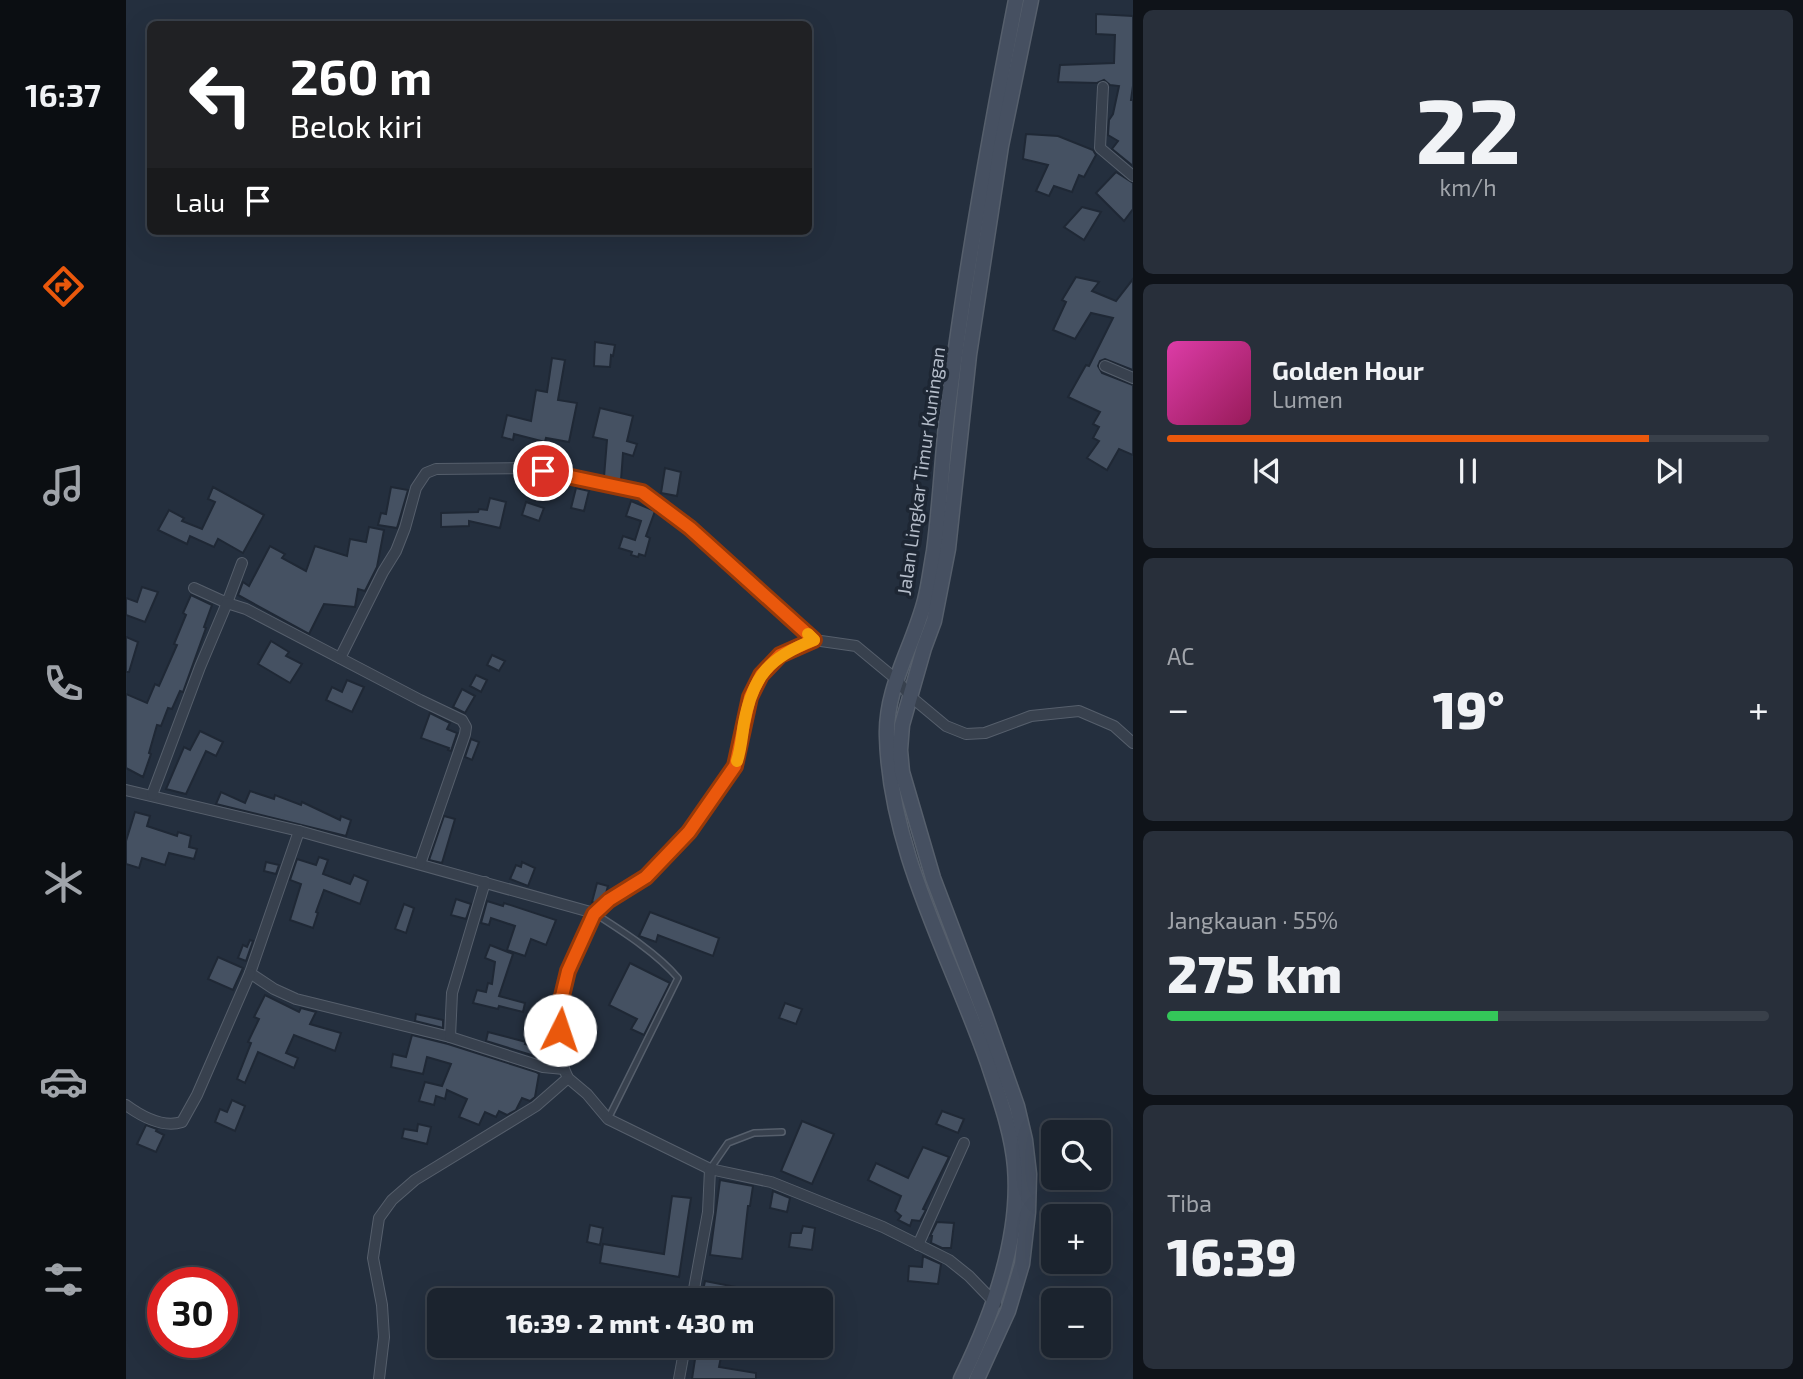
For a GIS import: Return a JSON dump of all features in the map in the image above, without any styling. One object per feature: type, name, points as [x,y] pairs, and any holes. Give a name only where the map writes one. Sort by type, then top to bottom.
[{"type":"main road","name":"Jalan Lingkar Timur Kuningan","points":[[961,1379],[995,1303],[1009,1249],[1015,1167],[1001,1101],[974,1022],[908,858],[894,798],[887,738],[888,712],[925,601],[932,563],[948,415],[978,202],[1016,0]]},
{"type":"main road","name":"Jalan Lingkar Timur Kuningan","points":[[977,1379],[1008,1311],[1022,1264],[1029,1174],[1025,1140],[1017,1106],[999,1054],[933,878],[902,772],[900,750],[902,725],[934,621],[948,549],[970,344],[1001,146],[1031,0]]},
{"type":"street","points":[[1103,87],[1100,148],[1133,176]]},
{"type":"street","points":[[1105,366],[1133,378]]},
{"type":"street","points":[[340,658],[396,551],[416,488],[426,473],[436,469],[527,468],[642,492],[690,528],[814,640]]},
{"type":"street","points":[[152,795],[242,563]]},
{"type":"street","points":[[194,588],[246,609],[462,720],[466,727],[465,734],[420,864]]},
{"type":"street","points":[[566,1074],[560,1030],[562,996],[568,971],[594,914],[609,900],[646,877],[689,832],[735,766],[750,697],[761,675],[780,655],[814,640],[856,646],[946,726],[965,734],[985,733],[1031,716],[1079,711],[1114,726],[1131,742]]},
{"type":"street","points":[[1131,742],[1133,729]]},
{"type":"street","points":[[126,790],[299,831],[594,914]]},
{"type":"street","points":[[126,1105],[153,1120],[175,1124],[182,1122],[197,1096],[250,973],[299,831]]},
{"type":"street","points":[[450,1037],[452,993],[485,882]]},
{"type":"street","points":[[250,973],[274,989],[296,999],[450,1037],[566,1074],[608,1119],[710,1169],[771,1182],[883,1227],[949,1260],[970,1276],[995,1303],[1008,1311]]},
{"type":"street","points":[[379,1379],[384,1337],[382,1305],[373,1258],[379,1218],[392,1200],[415,1180],[536,1105],[566,1074]]},
{"type":"street","points":[[918,1245],[964,1143]]},
{"type":"street","points":[[694,1288],[708,1212],[710,1169]]},
{"type":"street","points":[[679,1379],[683,1358]]},
{"type":"lane","points":[[594,914],[617,928],[678,978],[608,1119]]},
{"type":"lane","points":[[710,1169],[728,1143],[754,1133],[782,1132]]},
{"type":"building","points":[[1096,14],[1133,16],[1133,166],[1112,149],[1118,141],[1108,135],[1109,120],[1113,114],[1119,86],[1110,85],[1104,80],[1097,83],[1058,82],[1060,65],[1114,63],[1115,35],[1096,34]]},
{"type":"building","points":[[1026,134],[1058,136],[1093,150],[1096,155],[1084,177],[1079,175],[1072,192],[1054,186],[1049,196],[1036,191],[1048,165],[1023,159]]},
{"type":"building","points":[[1116,172],[1133,183],[1133,209],[1124,221],[1096,193]]},
{"type":"building","points":[[1082,207],[1101,212],[1084,240],[1064,227]]},
{"type":"building","points":[[1076,277],[1099,282],[1092,291],[1116,301],[1133,279],[1133,370],[1105,359],[1100,361],[1098,366],[1102,373],[1133,385],[1133,455],[1119,449],[1107,470],[1087,458],[1099,441],[1093,438],[1099,427],[1093,424],[1100,412],[1068,397],[1086,365],[1089,366],[1113,318],[1091,313],[1075,339],[1053,330],[1066,302],[1062,300]]},
{"type":"building","points":[[595,342],[615,345],[610,367],[594,366]]},
{"type":"building","points":[[552,358],[565,360],[558,400],[577,403],[569,442],[546,438],[545,442],[514,434],[513,440],[502,437],[507,415],[531,421],[536,390],[547,392]]},
{"type":"building","points":[[600,408],[633,416],[627,441],[637,444],[633,456],[623,453],[621,480],[604,477],[607,440],[593,437]]},
{"type":"building","points":[[665,468],[681,472],[677,496],[661,493]]},
{"type":"building","points":[[213,487],[264,515],[243,553],[218,539],[214,547],[190,536],[187,544],[158,530],[169,510],[184,518],[182,521],[202,529],[215,502],[208,499]]},
{"type":"building","points":[[391,487],[408,490],[397,528],[378,525],[381,513],[386,514]]},
{"type":"building","points":[[576,488],[589,491],[584,511],[571,508]]},
{"type":"building","points":[[490,498],[506,502],[500,528],[469,521],[469,526],[441,527],[441,513],[487,510]]},
{"type":"building","points":[[631,501],[655,511],[646,536],[650,538],[645,556],[631,555],[632,552],[619,548],[623,536],[635,540],[641,521],[626,516]]},
{"type":"building","points":[[526,502],[544,508],[539,521],[522,515]]},
{"type":"building","points":[[369,527],[384,530],[377,567],[365,591],[358,589],[355,607],[324,604],[309,634],[238,595],[243,582],[249,586],[270,546],[285,554],[282,558],[306,571],[315,546],[347,556],[350,539],[366,542]]},
{"type":"building","points":[[142,587],[158,592],[145,622],[126,615],[126,598],[137,602]]},
{"type":"building","points":[[191,595],[212,605],[204,627],[206,628],[183,692],[180,691],[172,709],[168,708],[161,726],[157,725],[143,777],[126,768],[126,694],[147,703],[155,684],[159,686],[177,645],[174,644]]},
{"type":"building","points":[[126,637],[138,642],[129,672],[126,672]]},
{"type":"building","points":[[271,641],[289,652],[286,656],[302,664],[290,683],[258,664]]},
{"type":"building","points":[[492,655],[505,661],[499,671],[487,665]]},
{"type":"building","points":[[476,675],[487,680],[481,692],[470,686]]},
{"type":"building","points":[[347,680],[364,687],[352,712],[326,700],[332,687],[342,692]]},
{"type":"building","points":[[462,689],[475,696],[465,713],[453,707]]},
{"type":"building","points":[[430,713],[450,723],[447,729],[457,733],[451,751],[421,738]]},
{"type":"building","points":[[200,731],[223,742],[216,756],[206,751],[186,794],[166,789],[184,747],[190,750]]},
{"type":"building","points":[[471,739],[479,742],[472,760],[465,757]]},
{"type":"building","points":[[250,791],[274,799],[275,795],[301,805],[302,802],[340,820],[341,816],[351,820],[346,836],[216,804],[221,792],[245,803]]},
{"type":"building","points":[[135,812],[150,816],[147,826],[177,836],[178,832],[191,836],[189,847],[197,849],[194,859],[169,853],[165,865],[142,858],[139,868],[126,864],[126,841]]},
{"type":"building","points":[[444,816],[455,819],[442,863],[429,860]]},
{"type":"building","points":[[319,857],[328,860],[323,874],[350,884],[354,875],[368,881],[360,904],[324,890],[313,928],[290,920],[301,884],[290,880],[297,859],[316,865]]},
{"type":"building","points":[[266,862],[279,865],[276,874],[264,871]]},
{"type":"building","points":[[522,862],[535,868],[528,886],[510,879],[516,865],[521,867]]},
{"type":"building","points":[[597,883],[608,886],[606,893],[595,903],[592,902]]},
{"type":"building","points":[[456,899],[471,904],[466,919],[451,915]]},
{"type":"building","points":[[487,901],[503,906],[504,903],[556,920],[546,945],[531,939],[525,956],[507,950],[515,926],[491,918],[489,925],[481,923]]},
{"type":"building","points":[[404,904],[414,908],[406,933],[395,929]]},
{"type":"building","points":[[650,912],[719,938],[713,956],[658,935],[656,942],[639,936]]},
{"type":"building","points":[[250,940],[253,941],[246,961],[238,958],[243,945],[247,947]]},
{"type":"building","points":[[490,945],[513,954],[499,996],[525,1003],[523,1012],[473,1003],[477,990],[486,992],[488,983],[492,984],[495,962],[485,958]]},
{"type":"building","points":[[218,957],[243,968],[233,990],[208,979]]},
{"type":"building","points":[[630,963],[670,983],[644,1035],[631,1029],[637,1019],[609,1005]]},
{"type":"building","points":[[265,995],[299,1012],[301,1008],[316,1012],[310,1024],[341,1033],[335,1051],[294,1035],[286,1053],[298,1058],[294,1068],[258,1052],[245,1083],[237,1079],[251,1043],[248,1042],[259,1019],[254,1017]]},
{"type":"building","points":[[785,1003],[802,1009],[796,1024],[779,1018]]},
{"type":"building","points":[[416,1014],[443,1020],[443,1028],[415,1021]]},
{"type":"building","points":[[488,1032],[526,1042],[525,1044],[543,1051],[541,1058],[486,1041]]},
{"type":"building","points":[[412,1035],[536,1072],[539,1074],[535,1097],[530,1101],[522,1098],[516,1110],[507,1115],[499,1111],[496,1117],[485,1112],[479,1125],[459,1117],[467,1099],[447,1090],[445,1099],[436,1096],[434,1105],[419,1101],[425,1082],[442,1086],[451,1064],[427,1057],[423,1074],[391,1067],[393,1054],[406,1057]]},
{"type":"building","points":[[232,1100],[245,1106],[235,1131],[215,1122],[220,1109],[227,1112]]},
{"type":"building","points":[[942,1111],[964,1119],[958,1133],[936,1124]]},
{"type":"building","points":[[802,1121],[834,1134],[812,1184],[781,1171]]},
{"type":"building","points":[[418,1124],[431,1127],[427,1144],[402,1138],[404,1129],[417,1131]]},
{"type":"building","points":[[146,1125],[164,1135],[156,1152],[137,1144]]},
{"type":"building","points":[[923,1147],[949,1157],[923,1209],[926,1210],[920,1221],[912,1220],[910,1226],[898,1220],[901,1216],[895,1211],[901,1196],[868,1180],[876,1163],[908,1178]]},
{"type":"building","points":[[720,1180],[753,1186],[742,1259],[710,1255]]},
{"type":"building","points":[[773,1191],[790,1198],[787,1212],[770,1208]]},
{"type":"building","points":[[672,1196],[691,1198],[679,1277],[600,1263],[603,1244],[664,1254]]},
{"type":"building","points":[[937,1222],[954,1223],[951,1248],[942,1248],[931,1243],[930,1236]]},
{"type":"building","points":[[590,1225],[603,1228],[600,1245],[587,1242]]},
{"type":"building","points":[[803,1226],[815,1228],[812,1250],[789,1247],[791,1233],[801,1233]]},
{"type":"building","points":[[923,1256],[941,1264],[938,1284],[908,1281],[909,1266],[922,1267]]},
{"type":"building","points":[[705,1281],[736,1287],[736,1288],[704,1288]]},
{"type":"building","points":[[695,1358],[721,1358],[719,1367],[756,1373],[756,1379],[692,1379]]},
{"type":"slow traffic","points":[[737,761],[750,697],[761,675],[780,655],[814,640],[808,634]]},
{"type":"route","points":[[543,471],[642,492],[690,528],[814,640],[780,655],[761,675],[750,697],[735,766],[689,832],[646,877],[609,900],[594,914],[568,971],[562,996],[560,1030]]}]
